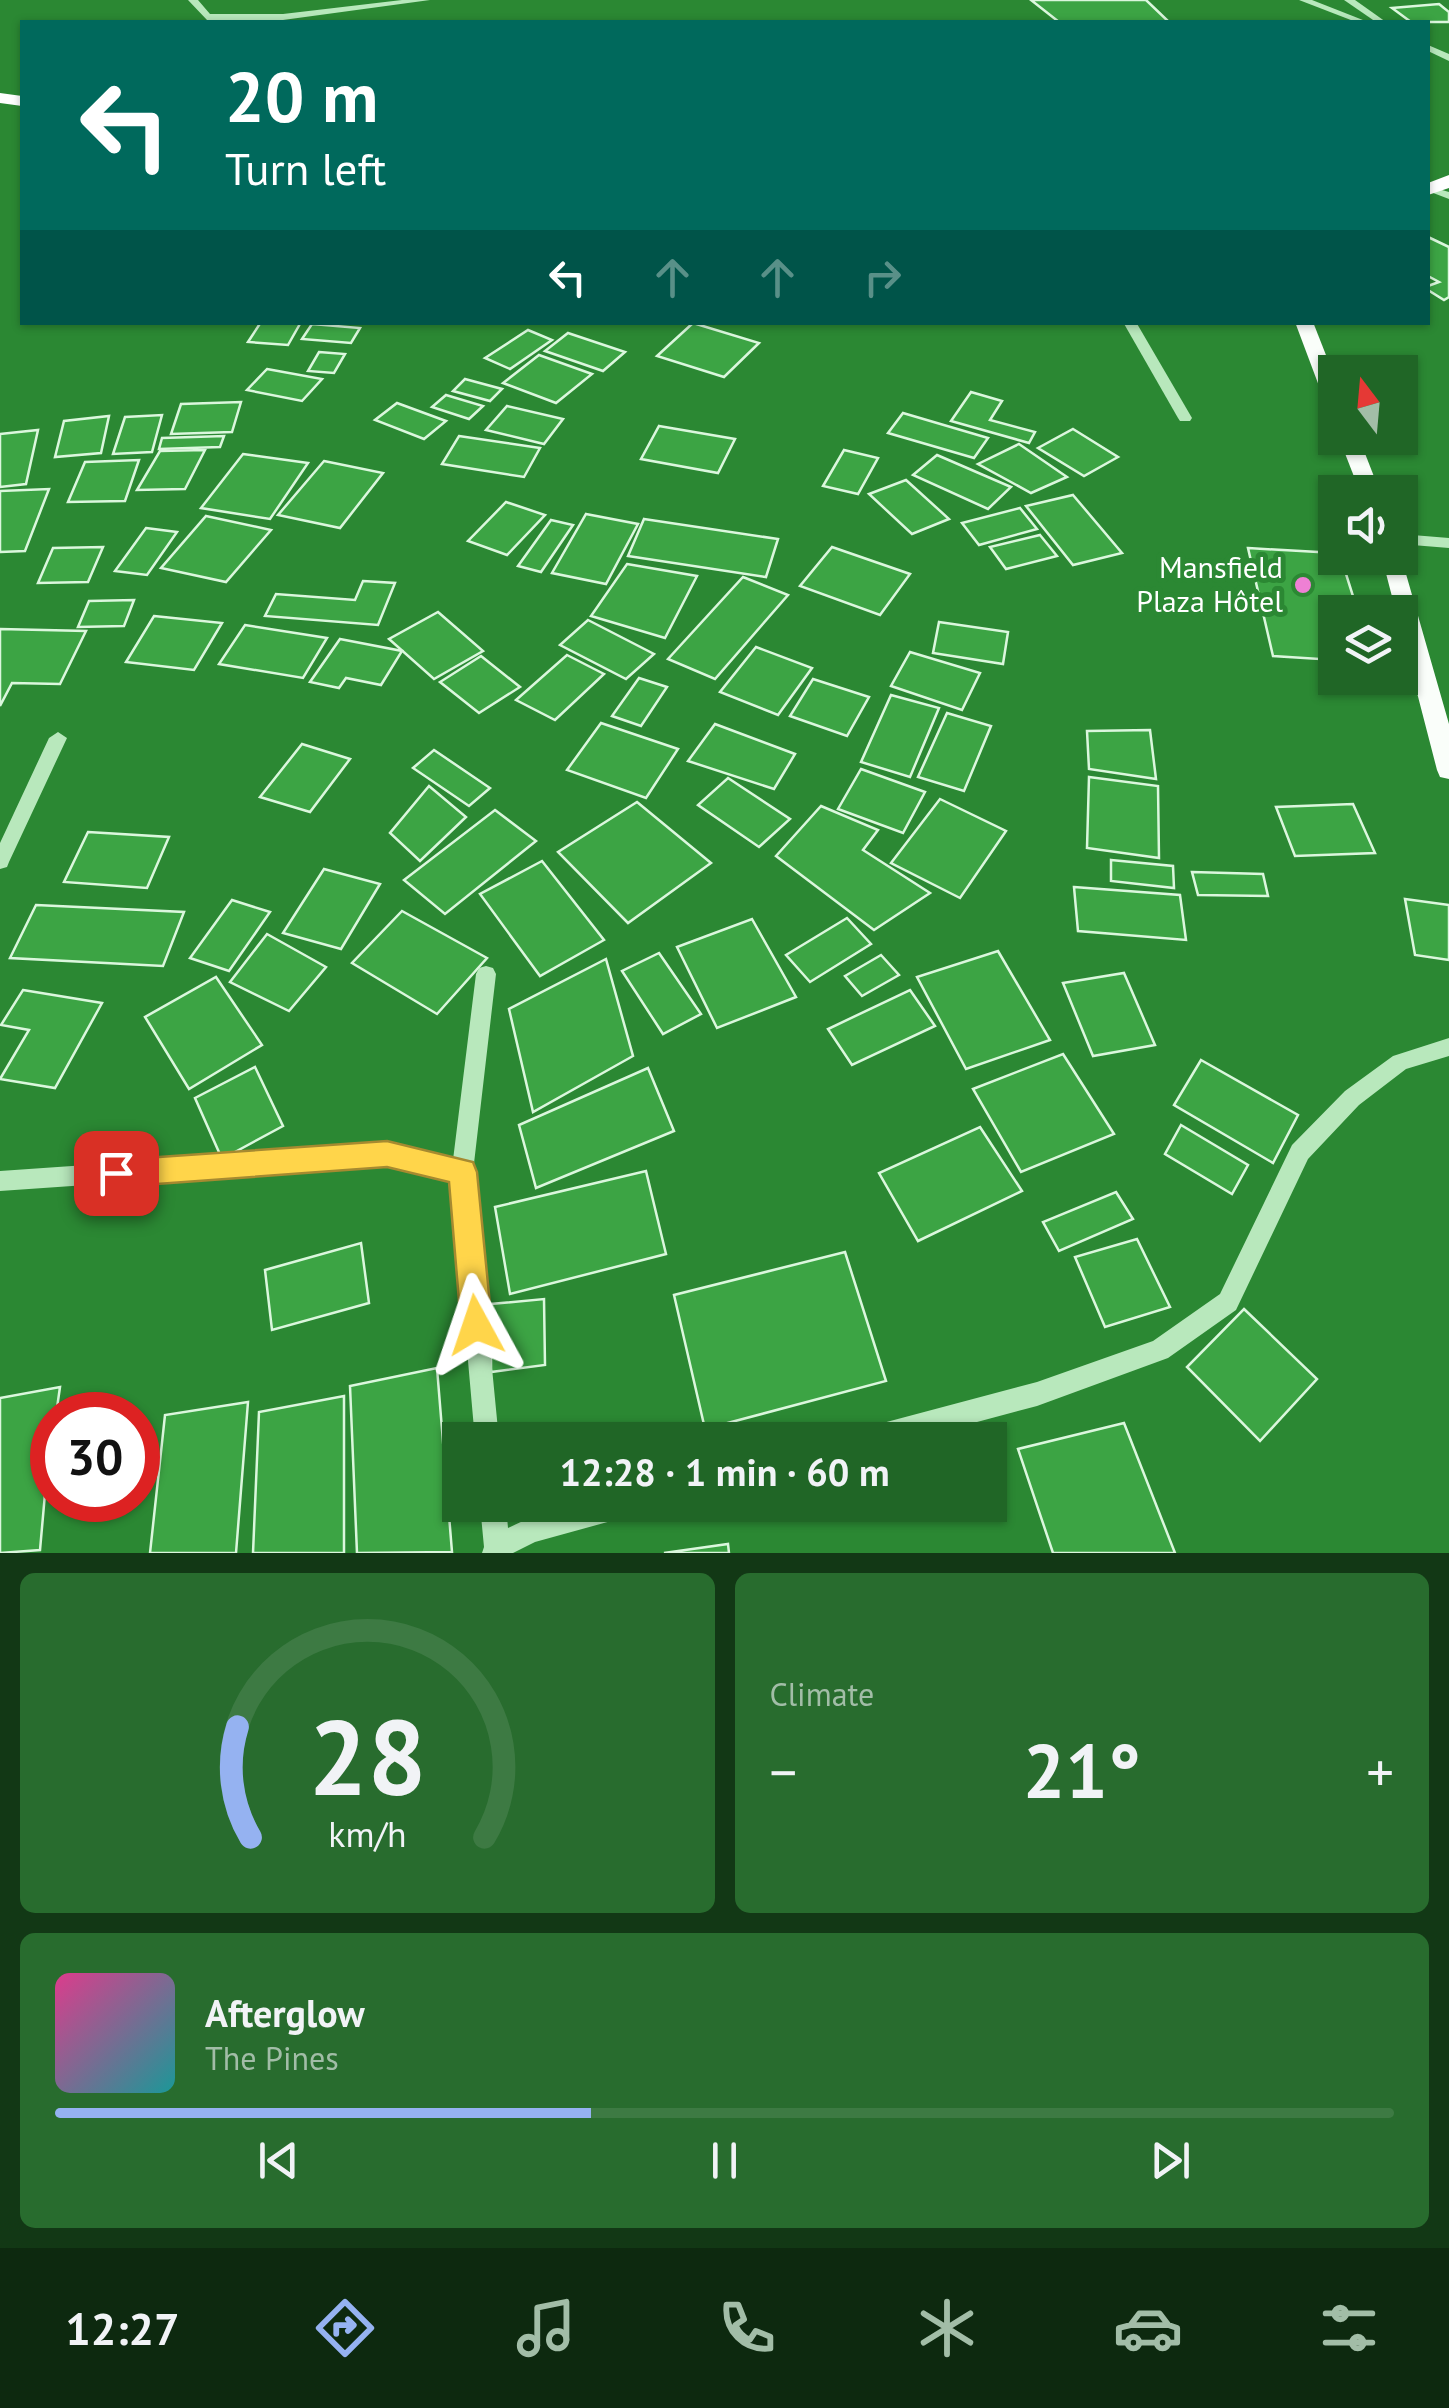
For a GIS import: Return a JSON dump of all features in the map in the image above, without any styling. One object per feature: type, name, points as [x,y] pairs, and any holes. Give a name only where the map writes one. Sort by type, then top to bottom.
[{"type":"main road","points":[[1305,325],[1318,358]]},
{"type":"main road","points":[[1397,575],[1449,770]]},
{"type":"street","points":[[193,0],[204,20],[283,17],[426,0]]},
{"type":"street","points":[[1304,0],[1358,20]]},
{"type":"street","points":[[1348,0],[1378,20]]},
{"type":"street","points":[[1130,325],[1184,418]]},
{"type":"street","points":[[1418,540],[1449,543]]},
{"type":"street","points":[[0,862],[58,738]]},
{"type":"street","points":[[485,1422],[462,1172],[486,974]]},
{"type":"street","points":[[932,1422],[1038,1394],[1160,1350],[1228,1302],[1300,1152],[1352,1098],[1400,1062],[1449,1048]]},
{"type":"street","points":[[0,1182],[387,1154],[462,1172]]},
{"type":"street","points":[[494,1522],[496,1550],[532,1530],[561,1522]]},
{"type":"building","points":[[1031,0],[1146,0],[1167,20],[1056,20]]},
{"type":"building","points":[[1439,4],[1449,12],[1449,22],[1408,20],[1392,8]]},
{"type":"building","points":[[1430,238],[1449,247],[1449,297],[1444,300],[1430,291],[1430,285],[1439,282],[1430,277]]},
{"type":"building","points":[[259,325],[299,325],[288,345],[248,342]]},
{"type":"building","points":[[311,325],[360,328],[351,343],[302,339]]},
{"type":"building","points":[[691,325],[759,343],[724,377],[657,356]]},
{"type":"building","points":[[528,330],[552,340],[510,369],[485,358]]},
{"type":"building","points":[[568,333],[625,352],[603,371],[545,351]]},
{"type":"building","points":[[319,352],[345,354],[334,373],[308,371]]},
{"type":"building","points":[[539,355],[592,374],[556,403],[503,383]]},
{"type":"building","points":[[267,369],[322,379],[302,401],[247,390]]},
{"type":"building","points":[[465,379],[502,389],[490,401],[453,391]]},
{"type":"building","points":[[971,392],[1002,401],[990,420],[1035,432],[1029,443],[951,421]]},
{"type":"building","points":[[446,395],[483,406],[469,419],[432,407]]},
{"type":"building","points":[[241,402],[232,432],[171,434],[181,404]]},
{"type":"building","points":[[397,403],[446,421],[424,439],[375,420]]},
{"type":"building","points":[[507,406],[563,419],[544,444],[486,430]]},
{"type":"building","points":[[903,413],[988,438],[974,458],[888,433]]},
{"type":"building","points":[[162,415],[152,452],[113,454],[125,417]]},
{"type":"building","points":[[109,416],[101,453],[55,457],[64,421]]},
{"type":"building","points":[[659,426],[735,439],[718,473],[641,459]]},
{"type":"building","points":[[1073,429],[1118,457],[1084,476],[1038,448]]},
{"type":"building","points":[[38,430],[26,484],[0,487],[0,434]]},
{"type":"building","points":[[224,436],[220,447],[159,449],[162,438]]},
{"type":"building","points":[[459,436],[540,448],[524,477],[442,464]]},
{"type":"building","points":[[1019,444],[1067,477],[1031,493],[978,464]]},
{"type":"building","points":[[205,450],[185,489],[137,490],[160,451]]},
{"type":"building","points":[[844,450],[878,458],[858,494],[823,486]]},
{"type":"building","points":[[243,454],[308,463],[270,519],[201,508]]},
{"type":"building","points":[[937,455],[1011,487],[988,509],[913,475]]},
{"type":"building","points":[[139,460],[125,501],[68,502],[85,462]]},
{"type":"building","points":[[324,461],[383,473],[340,528],[278,515]]},
{"type":"building","points":[[906,480],[949,519],[912,534],[869,494]]},
{"type":"building","points":[[49,489],[25,551],[0,552],[0,491]]},
{"type":"building","points":[[1073,495],[1122,553],[1073,565],[1026,506]]},
{"type":"building","points":[[506,502],[545,515],[507,555],[468,541]]},
{"type":"building","points":[[1020,508],[1037,529],[979,545],[962,523]]},
{"type":"building","points":[[586,514],[638,524],[606,584],[552,573]]},
{"type":"building","points":[[206,516],[271,530],[226,582],[161,568]]},
{"type":"building","points":[[644,519],[778,539],[766,577],[628,556]]},
{"type":"building","points":[[551,520],[573,525],[541,572],[518,566]]},
{"type":"building","points":[[146,528],[177,532],[147,575],[115,571]]},
{"type":"building","points":[[1040,535],[1057,556],[1006,569],[990,547]]},
{"type":"building","points":[[103,547],[88,582],[38,583],[53,548]]},
{"type":"building","points":[[832,547],[910,574],[880,615],[800,586]]},
{"type":"building","name":"Mansfield Plaza Hôtel","points":[[1248,548],[1318,552],[1318,575],[1346,575],[1353,595],[1318,595],[1318,659],[1273,656]]},
{"type":"building","points":[[627,564],[697,576],[665,638],[591,616]]},
{"type":"building","points":[[743,577],[788,595],[715,679],[668,659]]},
{"type":"building","points":[[363,581],[395,583],[378,625],[265,616],[276,594],[355,600]]},
{"type":"building","points":[[134,600],[124,626],[78,627],[89,601]]},
{"type":"building","points":[[438,612],[483,651],[434,679],[389,639]]},
{"type":"building","points":[[154,616],[222,623],[194,670],[126,662]]},
{"type":"building","points":[[588,620],[654,654],[626,679],[560,645]]},
{"type":"building","points":[[939,622],[1008,632],[1003,664],[933,653]]},
{"type":"building","points":[[245,625],[327,638],[303,678],[219,664]]},
{"type":"building","points":[[0,629],[86,631],[60,684],[12,683],[0,706]]},
{"type":"building","points":[[340,639],[402,651],[381,685],[346,678],[339,688],[310,682]]},
{"type":"building","points":[[756,647],[812,668],[778,715],[720,692]]},
{"type":"building","points":[[910,652],[980,673],[962,710],[891,686]]},
{"type":"building","points":[[567,655],[604,674],[555,720],[516,700]]},
{"type":"building","points":[[481,656],[520,687],[479,713],[440,682]]},
{"type":"building","points":[[639,678],[667,687],[641,726],[612,716]]},
{"type":"building","points":[[813,679],[869,697],[847,736],[790,716]]},
{"type":"building","points":[[891,695],[939,708],[910,777],[861,762]]},
{"type":"building","points":[[947,713],[991,726],[964,791],[918,777]]},
{"type":"building","points":[[601,723],[678,749],[646,798],[567,770]]},
{"type":"building","points":[[715,724],[795,754],[774,789],[688,761]]},
{"type":"building","points":[[1150,730],[1156,779],[1089,769],[1087,731]]},
{"type":"building","points":[[302,744],[350,759],[310,812],[260,797]]},
{"type":"building","points":[[434,750],[490,788],[469,806],[413,768]]},
{"type":"building","points":[[861,769],[925,792],[903,833],[838,809]]},
{"type":"building","points":[[1089,777],[1158,786],[1159,858],[1087,848]]},
{"type":"building","points":[[728,778],[790,819],[759,847],[698,805]]},
{"type":"building","points":[[429,786],[466,817],[420,861],[390,833]]},
{"type":"building","points":[[940,799],[1006,831],[960,898],[891,863]]},
{"type":"building","points":[[637,802],[711,863],[628,923],[558,852]]},
{"type":"building","points":[[1353,804],[1375,853],[1295,856],[1276,807]]},
{"type":"building","points":[[821,806],[878,830],[863,850],[930,893],[874,930],[776,856]]},
{"type":"building","points":[[495,810],[536,841],[445,914],[404,880]]},
{"type":"building","points":[[88,832],[169,837],[147,888],[64,882]]},
{"type":"building","points":[[1111,860],[1173,866],[1174,888],[1111,881]]},
{"type":"building","points":[[542,861],[604,940],[540,976],[480,894]]},
{"type":"building","points":[[324,869],[380,884],[341,949],[283,933]]},
{"type":"building","points":[[1192,872],[1263,874],[1268,896],[1198,895]]},
{"type":"building","points":[[1074,887],[1180,895],[1186,940],[1078,931]]},
{"type":"building","points":[[1405,899],[1449,905],[1449,960],[1415,955]]},
{"type":"building","points":[[232,900],[270,912],[229,971],[190,958]]},
{"type":"building","points":[[36,905],[184,912],[163,966],[10,958]]},
{"type":"building","points":[[402,911],[487,958],[437,1014],[352,963]]},
{"type":"building","points":[[847,918],[871,944],[810,982],[786,955]]},
{"type":"building","points":[[752,919],[796,997],[717,1028],[677,947]]},
{"type":"building","points":[[267,934],[326,967],[289,1011],[230,982]]},
{"type":"building","points":[[998,951],[1050,1040],[966,1069],[917,977]]},
{"type":"building","points":[[659,953],[701,1014],[663,1034],[622,971]]},
{"type":"building","points":[[881,955],[899,975],[862,996],[845,976]]},
{"type":"building","points":[[606,959],[633,1056],[533,1112],[509,1009]]},
{"type":"building","points":[[1124,973],[1155,1045],[1093,1056],[1063,983]]},
{"type":"building","points":[[216,977],[262,1045],[189,1089],[145,1017]]},
{"type":"building","points":[[23,990],[102,1003],[55,1088],[0,1079],[29,1030],[1,1025]]},
{"type":"building","points":[[910,990],[935,1026],[852,1065],[828,1029]]},
{"type":"building","points":[[1063,1054],[1114,1134],[1021,1172],[973,1089]]},
{"type":"building","points":[[1201,1060],[1298,1115],[1273,1163],[1174,1105]]},
{"type":"building","points":[[255,1067],[283,1126],[222,1159],[195,1098]]},
{"type":"building","points":[[648,1068],[674,1131],[536,1188],[519,1125]]},
{"type":"building","points":[[1181,1125],[1248,1165],[1232,1194],[1165,1154]]},
{"type":"building","points":[[980,1127],[1022,1191],[918,1241],[879,1173]]},
{"type":"building","points":[[646,1171],[666,1254],[510,1294],[495,1207]]},
{"type":"building","points":[[1116,1192],[1133,1219],[1059,1251],[1043,1222]]},
{"type":"building","points":[[1137,1239],[1170,1307],[1105,1327],[1075,1257]]},
{"type":"building","points":[[361,1243],[369,1303],[272,1330],[265,1270]]},
{"type":"building","points":[[845,1252],[886,1381],[731,1422],[703,1422],[674,1295]]},
{"type":"building","points":[[544,1299],[545,1365],[491,1372],[491,1304]]},
{"type":"building","points":[[1244,1309],[1317,1379],[1260,1441],[1187,1367]]},
{"type":"building","points":[[437,1368],[442,1429],[442,1522],[450,1522],[452,1552],[357,1553],[350,1386]]},
{"type":"building","points":[[60,1387],[59,1392],[33,1392]]},
{"type":"building","points":[[30,1392],[30,1522],[42,1522],[40,1550],[0,1553],[0,1398]]},
{"type":"building","points":[[344,1396],[344,1553],[253,1553],[259,1412]]},
{"type":"building","points":[[248,1402],[236,1553],[150,1553],[153,1522],[160,1522],[165,1415]]},
{"type":"building","points":[[1124,1423],[1175,1553],[1053,1553],[1018,1449]]},
{"type":"building","points":[[728,1544],[729,1553],[664,1553]]},
{"type":"place","name":"Mansfield Plaza Hôtel","points":[[1303,585]]},
{"type":"route","points":[[116,1173],[387,1154],[462,1172],[476,1325]]}]
